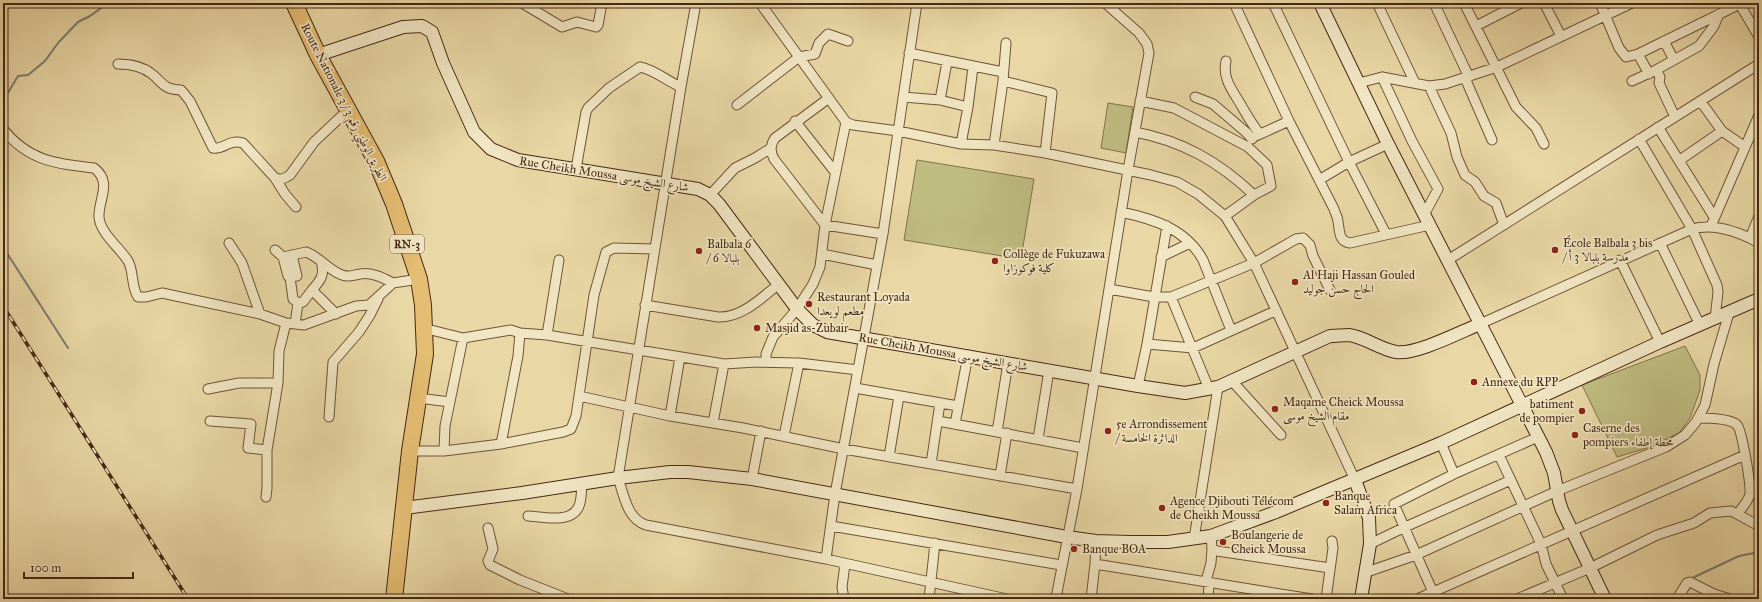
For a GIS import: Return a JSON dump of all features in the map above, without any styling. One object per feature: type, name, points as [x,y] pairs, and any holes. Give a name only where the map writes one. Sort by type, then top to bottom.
[{"type":"highway","name":"Route Nationale 3 / الطريق الوطني رقم 3","points":[[298,4],[318,55],[376,160],[394,204],[418,278],[423,305],[425,354],[410,451],[404,508]]},
{"type":"highway","name":"RN-3","points":[[394,599],[404,508]]},
{"type":"street","points":[[522,3],[562,27],[577,22],[596,27],[598,25],[602,3]]},
{"type":"street","points":[[696,3],[645,305],[618,478],[629,509],[635,519],[640,523],[826,559],[1006,599]]},
{"type":"street","points":[[760,3],[846,122],[853,125],[898,131],[961,144],[994,145],[1045,153],[1152,175],[1177,182],[1198,194],[1225,216],[1254,263],[1275,311],[1355,480],[1370,518],[1370,544],[1364,573],[1361,599]]},
{"type":"street","points":[[826,559],[835,494],[883,234],[917,3]]},
{"type":"street","points":[[1058,599],[1062,565],[1077,489],[1134,132],[1148,62],[1147,44],[1140,33],[1105,3]]},
{"type":"street","points":[[1234,3],[1289,121],[1337,216],[1340,237],[1346,243],[1350,243],[1386,234],[1427,220]]},
{"type":"street","points":[[1273,3],[1349,162],[1386,234]]},
{"type":"street","points":[[1376,3],[1415,83]]},
{"type":"street","points":[[1434,3],[1467,77],[1492,140]]},
{"type":"street","points":[[1464,3],[1516,106],[1536,128],[1544,144]]},
{"type":"street","points":[[1476,26],[1521,3]]},
{"type":"street","points":[[1544,3],[1561,36]]},
{"type":"street","points":[[1600,3],[1619,48],[1626,57],[1638,54],[1740,3],[1759,37]]},
{"type":"street","points":[[1359,83],[1382,77],[1429,86],[1446,84],[1497,67],[1632,3]]},
{"type":"street","points":[[1322,4],[1388,144],[1546,452],[1554,474],[1556,491],[1562,510],[1605,599]]},
{"type":"street","points":[[1632,81],[1652,72],[1699,46],[1714,26],[1719,14]]},
{"type":"street","name":"Rue Cheikh Moussa شارع الشيخ موسى","points":[[318,55],[403,27],[422,26],[432,32],[443,63],[474,132],[491,149],[518,160],[666,183],[698,189],[710,195],[719,204],[797,308],[813,325],[819,329],[837,334],[1185,393],[1214,388],[1232,381],[1330,336],[1349,335],[1378,347],[1395,352],[1405,352],[1428,345],[1480,324]]},
{"type":"street","points":[[737,105],[799,57],[814,54],[819,43],[828,34],[848,41]]},
{"type":"street","points":[[1664,41],[1674,60]]},
{"type":"street","points":[[994,145],[1006,43]]},
{"type":"street","points":[[909,54],[973,67],[1052,93],[1045,153]]},
{"type":"street","points":[[1638,54],[1652,72],[1660,77],[1659,83],[1675,117]]},
{"type":"street","points":[[1226,61],[1224,69],[1232,92],[1247,117],[1260,134]]},
{"type":"street","points":[[940,100],[947,62]]},
{"type":"street","points":[[118,64],[134,65],[152,74],[167,88],[181,90],[190,101],[213,148],[219,148],[230,142],[243,143],[275,178],[285,194],[296,207]]},
{"type":"street","points":[[1448,260],[1658,127],[1701,102],[1759,64]]},
{"type":"street","points":[[961,144],[968,107],[973,67]]},
{"type":"street","points":[[576,170],[586,112],[609,88],[640,68],[654,71],[660,77],[681,87]]},
{"type":"street","points":[[1382,77],[1412,141],[1438,189],[1427,220]]},
{"type":"street","points":[[1429,86],[1451,133],[1457,157],[1465,175],[1475,182],[1484,196],[1496,203],[1504,224]]},
{"type":"street","points":[[903,97],[940,100],[968,107]]},
{"type":"street","points":[[1195,97],[1213,104],[1247,133],[1250,143],[1267,165],[1271,186],[1254,195],[1225,216]]},
{"type":"street","points":[[710,195],[735,168],[771,148],[775,138],[795,121],[829,98]]},
{"type":"street","points":[[1140,101],[1174,108],[1250,143]]},
{"type":"street","points":[[1701,102],[1722,131],[1745,147]]},
{"type":"street","points":[[275,178],[284,179],[290,175],[314,142],[349,109]]},
{"type":"street","points":[[1480,324],[1620,260],[1692,229],[1713,222],[1759,114]]},
{"type":"street","points":[[795,121],[836,172]]},
{"type":"street","points":[[1250,143],[1260,134],[1289,121]]},
{"type":"street","points":[[766,362],[766,354],[773,337],[797,308],[818,273],[822,254],[825,225],[846,122]]},
{"type":"street","points":[[1658,127],[1680,160],[1713,222],[1759,243]]},
{"type":"street","points":[[3,129],[11,140],[32,155],[48,162],[94,168],[99,171],[105,189],[99,207],[99,218],[114,245],[129,263],[138,297],[146,297],[162,293],[260,314],[290,324],[304,325],[356,306],[369,305],[393,283],[418,278]]},
{"type":"street","points":[[1680,160],[1722,131]]},
{"type":"street","points":[[1134,132],[1168,140],[1188,147],[1240,182],[1254,195]]},
{"type":"street","points":[[1639,139],[1692,229],[1719,289],[1714,319]]},
{"type":"street","points":[[1319,180],[1349,162],[1388,144]]},
{"type":"street","points":[[771,148],[774,159],[825,225],[883,234]]},
{"type":"street","points":[[1121,212],[1143,216],[1167,226],[1190,243],[1200,255],[1231,330]]},
{"type":"street","points":[[1750,238],[1759,216]]},
{"type":"street","points":[[1138,386],[1147,344],[1167,226]]},
{"type":"street","points":[[1109,289],[1154,297],[1171,297],[1254,263],[1296,240],[1303,238],[1310,245],[1312,256],[1330,290]]},
{"type":"street","points":[[229,243],[242,263],[260,314]]},
{"type":"street","points":[[1161,257],[1190,243]]},
{"type":"street","points":[[1660,243],[1700,325]]},
{"type":"street","points":[[410,451],[444,451],[501,444],[567,431],[571,428],[574,421],[579,396],[594,295],[606,252],[614,248],[655,249]]},
{"type":"street","points":[[275,250],[288,256],[306,252],[321,261],[330,269],[343,275],[350,277],[361,274],[369,274],[379,276],[393,283]]},
{"type":"street","points":[[822,254],[877,265]]},
{"type":"street","points":[[288,256],[288,276],[290,277],[293,299],[298,303]]},
{"type":"street","points":[[547,335],[559,260]]},
{"type":"street","points":[[1620,260],[1660,342]]},
{"type":"street","points":[[298,303],[303,302],[323,277],[321,261]]},
{"type":"street","points":[[645,305],[718,317],[730,317],[744,310],[780,284]]},
{"type":"street","points":[[312,290],[336,314]]},
{"type":"street","points":[[329,417],[333,362],[359,332],[379,297]]},
{"type":"street","points":[[1171,297],[1193,348],[1214,388],[1194,539]]},
{"type":"street","points":[[404,508],[618,478],[688,472],[752,480],[835,494],[1067,537],[1096,541],[1130,542],[1194,539],[1212,536],[1355,480],[1441,443],[1660,342],[1759,299]]},
{"type":"street","points":[[266,497],[267,450],[278,383],[279,351],[298,303]]},
{"type":"street","points":[[1147,344],[1193,348],[1275,311]]},
{"type":"street","points":[[1364,573],[1416,555],[1556,491],[1666,447],[1685,435],[1698,418],[1705,405],[1714,364],[1729,313]]},
{"type":"street","points":[[423,328],[463,338],[511,330],[520,333],[547,335],[724,364],[766,362],[799,363],[858,370]]},
{"type":"street","points":[[501,444],[518,356],[520,333]]},
{"type":"street","points":[[444,451],[450,402],[463,338]]},
{"type":"street","points":[[670,416],[680,356]]},
{"type":"street","points":[[956,424],[968,356]]},
{"type":"street","points":[[784,436],[799,363]]},
{"type":"street","points":[[997,432],[1008,363]]},
{"type":"street","points":[[713,423],[724,364]]},
{"type":"street","points":[[1038,439],[1049,370]]},
{"type":"street","points":[[1232,381],[1281,435]]},
{"type":"street","points":[[208,389],[239,383],[278,383]]},
{"type":"street","points":[[855,388],[958,406]]},
{"type":"street","points":[[579,396],[629,408],[761,431],[844,449],[1077,489]]},
{"type":"street","points":[[889,457],[899,396]]},
{"type":"street","points":[[418,398],[450,402]]},
{"type":"street","points":[[930,464],[940,403]]},
{"type":"street","points":[[1698,418],[1716,419],[1737,425],[1742,436],[1750,492],[1745,505],[1737,514]]},
{"type":"street","points":[[938,420],[1083,448]]},
{"type":"street","points":[[210,421],[251,424],[248,448],[267,450]]},
{"type":"street","points":[[752,480],[761,431]]},
{"type":"street","points":[[1000,476],[1008,434]]},
{"type":"street","points":[[1434,596],[1405,526],[1394,504],[1454,474],[1538,437]]},
{"type":"street","points":[[1441,443],[1454,474]]},
{"type":"street","points":[[1499,455],[1541,544],[1546,564],[1563,599]]},
{"type":"street","points":[[1417,599],[1434,596],[1541,544],[1745,455]]},
{"type":"street","points":[[1370,544],[1405,526],[1511,480]]},
{"type":"street","points":[[528,516],[555,518],[573,513],[579,506],[582,484]]},
{"type":"street","points":[[1517,599],[1590,568],[1652,537],[1694,523],[1710,513],[1731,511],[1759,526]]},
{"type":"street","points":[[830,526],[1062,565]]},
{"type":"street","points":[[488,528],[493,549],[488,561],[490,566],[520,580],[568,599]]},
{"type":"street","points":[[1206,581],[1211,563],[1212,536]]},
{"type":"street","points":[[1091,599],[1096,541]]},
{"type":"street","points":[[1326,599],[1333,548],[1332,541]]},
{"type":"street","points":[[929,599],[935,543]]},
{"type":"street","points":[[1212,549],[1330,568]]},
{"type":"street","points":[[844,599],[842,587],[845,564]]},
{"type":"street","points":[[1095,564],[1206,581],[1271,595],[1312,599]]},
{"type":"street","points":[[1206,581],[1210,585],[1208,599]]},
{"type":"street","points":[[1677,599],[1687,583],[1690,582],[1714,594],[1730,599]]},
{"type":"shaded area","points":[[1108,103],[1133,107],[1126,153],[1101,148]]},
{"type":"shaded area","points":[[917,160],[1034,179],[1021,259],[904,240]]},
{"type":"shaded area","points":[[1685,346],[1700,375],[1700,390],[1690,418],[1679,433],[1650,447],[1617,457],[1582,385]]},
{"type":"waterway","points":[[3,101],[18,76],[28,75],[45,61],[58,43],[78,22],[90,16],[108,3]]},
{"type":"waterway","points":[[3,247],[68,348]]},
{"type":"waterway","points":[[1690,579],[1739,556],[1759,552]]},
{"type":"waterway","points":[[1670,599],[1676,594]]},
{"type":"railway","points":[[3,306],[188,599]]},
{"type":"place","name":"École Balbala 3 bis / مدرسة بلبالا 3 أ","points":[[1555,250]]},
{"type":"place","name":"Balbala 6 / بلبالا 6","points":[[699,251]]},
{"type":"place","name":"Collège de Fukuzawa كلية فوكوزاوا","points":[[995,261]]},
{"type":"place","name":"Al Haji Hassan Gouled الحاج حسن جوليد","points":[[1295,282]]},
{"type":"place","name":"Restaurant Loyada مطعم لويعدا","points":[[809,304]]},
{"type":"place","name":"Masjid as-Zubair","points":[[757,328]]},
{"type":"place","name":"Annexe du RPP","points":[[1474,382]]},
{"type":"place","name":"Maqame Cheick Moussa مقام الشيخ موسى","points":[[1275,409]]},
{"type":"place","name":"batiment de pompier","points":[[1582,411]]},
{"type":"place","name":"5e Arrondissement / الدائرة الخامسة","points":[[1108,431]]},
{"type":"place","name":"Caserne des pompiers محطة إطفاء","points":[[1575,435]]},
{"type":"place","name":"Banque Salam Africa","points":[[1326,503]]},
{"type":"place","name":"Agence Djibouti Télécom de Cheikh Moussa","points":[[1162,508]]},
{"type":"place","name":"Boulangerie de Cheick Moussa","points":[[1223,542]]},
{"type":"place","name":"Banque BOA","points":[[1074,549]]}]
